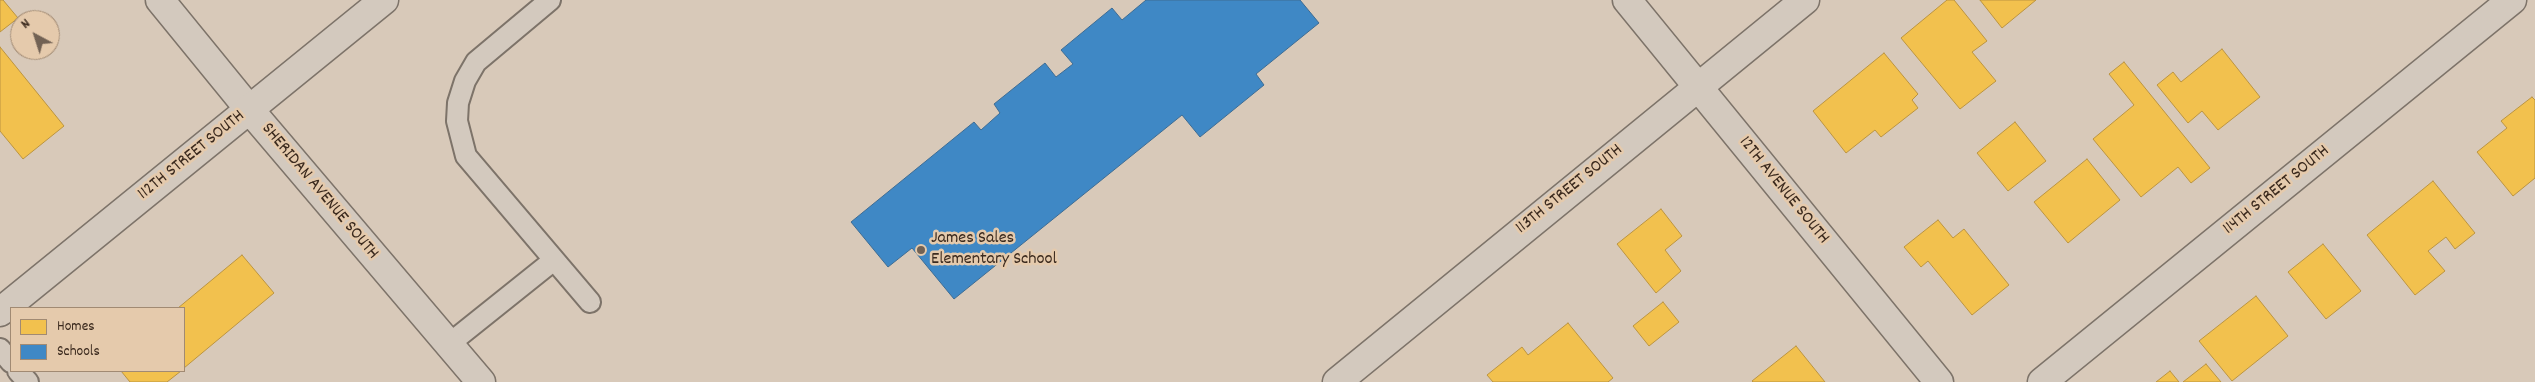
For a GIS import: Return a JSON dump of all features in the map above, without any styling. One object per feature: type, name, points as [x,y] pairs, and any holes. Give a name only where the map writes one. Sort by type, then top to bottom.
[{"type":"street","name":"SHERIDAN AVENUE SOUTH","points":[[160,0],[249,109],[481,382]]},
{"type":"street","name":"112TH STREET SOUTH","points":[[0,312],[384,0]]},
{"type":"street","name":"12TH AVENUE SOUTH","points":[[1628,0],[1939,382]]},
{"type":"street","name":"113TH STREET SOUTH","points":[[1337,382],[1805,0]]},
{"type":"street","name":"114TH STREET SOUTH","points":[[2042,382],[2512,0]]},
{"type":"lane","points":[[550,0],[476,62],[465,81],[458,103],[457,121],[466,156],[590,302]]},
{"type":"lane","points":[[449,344],[554,260]]},
{"type":"lane","points":[[0,349],[10,361]]},
{"type":"lane","points":[[19,372],[28,382]]},
{"type":"building: Homes","points":[[0,0],[3,0],[11,10],[10,24],[0,32]]},
{"type":"building: Homes","points":[[1947,0],[1954,0],[1987,41],[1972,52],[1996,81],[1960,109],[1901,38]]},
{"type":"building: Homes","points":[[1980,0],[2036,0],[2002,28]]},
{"type":"building: Homes","points":[[0,47],[64,126],[23,159],[0,131]]},
{"type":"building: Homes","points":[[2222,49],[2260,97],[2218,130],[2202,111],[2188,123],[2157,85],[2173,72],[2181,82]]},
{"type":"building: Homes","points":[[1884,53],[1918,94],[1912,100],[1918,108],[1881,137],[1875,130],[1846,153],[1813,111]]},
{"type":"building: Homes","points":[[2124,62],[2210,168],[2191,183],[2178,167],[2141,197],[2093,139],[2134,105],[2109,74]]},
{"type":"building: Homes","points":[[2532,97],[2535,100],[2535,178],[2513,196],[2477,152],[2507,128],[2501,121]]},
{"type":"building: Homes","points":[[2015,122],[2046,161],[2008,191],[1977,153]]},
{"type":"building: Homes","points":[[2087,159],[2120,200],[2068,243],[2034,202]]},
{"type":"building: Homes","points":[[2433,181],[2475,233],[2455,249],[2446,237],[2428,251],[2445,271],[2415,295],[2367,235]]},
{"type":"building: Homes","points":[[1661,209],[1682,236],[1665,250],[1681,271],[1656,293],[1617,244]]},
{"type":"building: Homes","points":[[1938,220],[1953,238],[1964,229],[2009,285],[1972,315],[1928,261],[1921,267],[1904,247]]},
{"type":"building: Homes","points":[[2323,244],[2361,291],[2326,319],[2288,272]]},
{"type":"building: Homes","points":[[242,255],[274,293],[185,367],[185,307],[179,307]]},
{"type":"building: Homes","points":[[2256,296],[2288,336],[2232,381],[2199,341]]},
{"type":"building: Homes","points":[[1663,302],[1679,322],[1649,346],[1633,326]]},
{"type":"building: Homes","points":[[1568,323],[1613,378],[1608,382],[1493,382],[1487,375],[1522,347],[1528,355]]},
{"type":"building: Homes","points":[[1796,346],[1825,382],[1752,381]]},
{"type":"building: Homes","points":[[2206,364],[2221,382],[2183,382]]},
{"type":"building: Homes","points":[[2170,371],[2179,382],[2156,382]]},
{"type":"building: Homes","points":[[122,372],[180,372],[167,382],[130,382]]},
{"type":"building: Schools","points":[[1146,0],[1300,0],[1319,23],[1256,74],[1264,85],[1200,137],[1182,115],[954,299],[912,248],[888,267],[851,222],[974,122],[981,130],[1000,113],[994,104],[1045,63],[1056,77],[1073,64],[1061,50],[1112,8],[1122,20]]},
{"type":"place","name":"James Sales Elementary School","points":[[921,250]]}]
